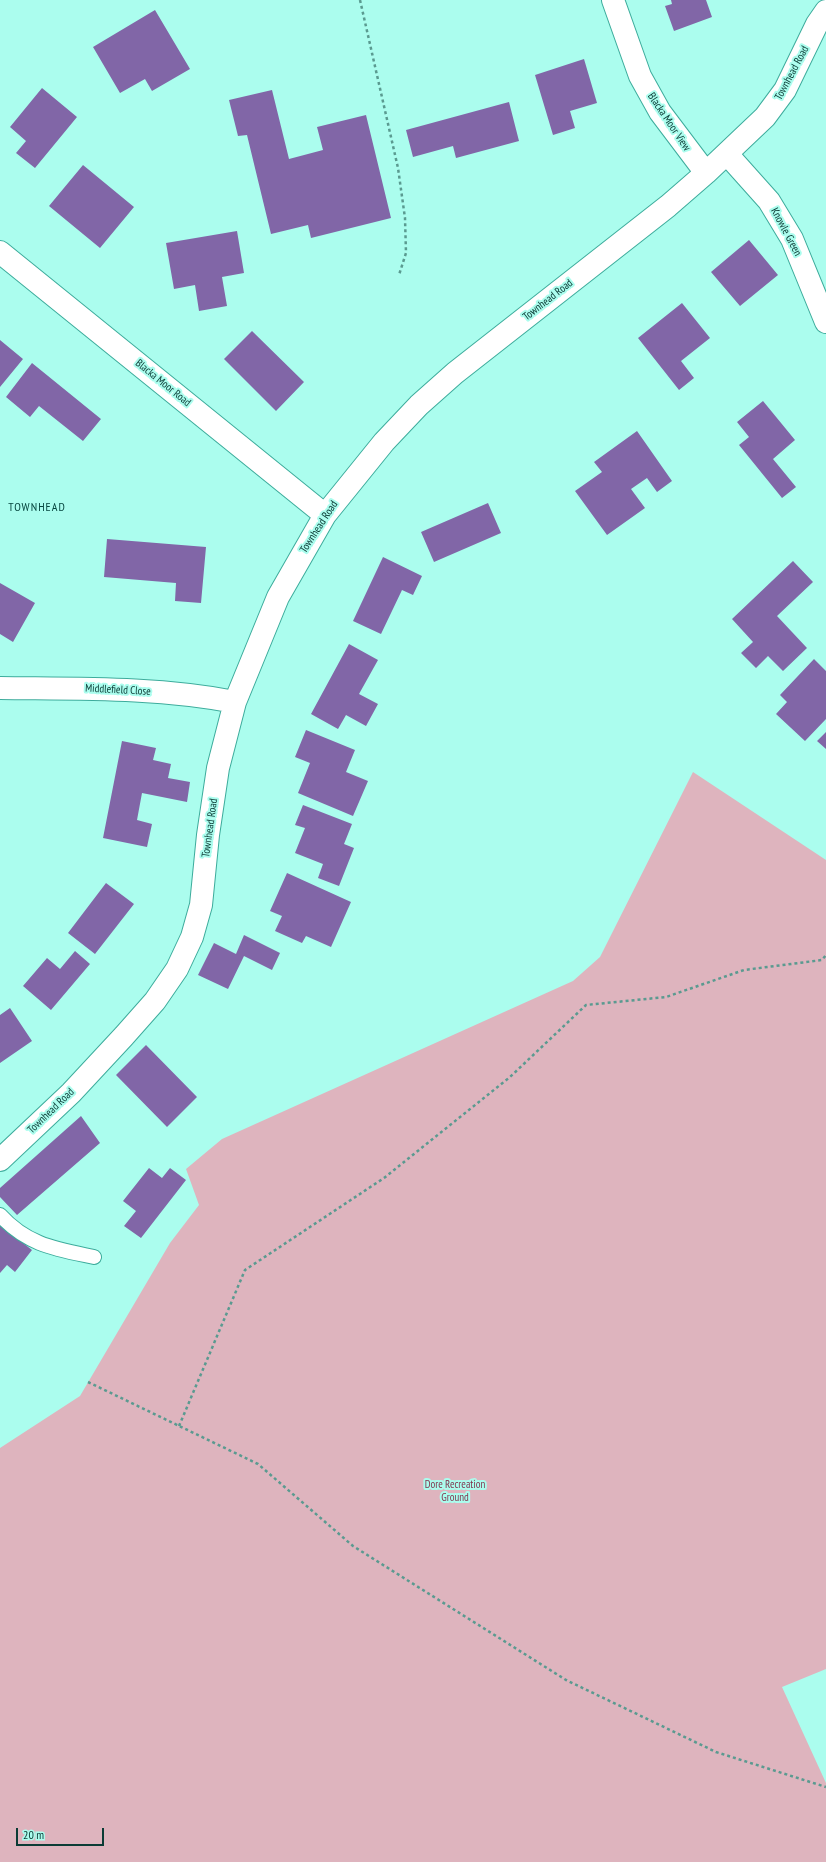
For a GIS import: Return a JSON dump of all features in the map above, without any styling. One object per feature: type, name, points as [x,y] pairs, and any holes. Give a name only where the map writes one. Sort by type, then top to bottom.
[{"type":"street","name":"Blacka Moor View","points":[[613,0],[640,76],[660,112],[706,173]]},
{"type":"street","name":"Townhead Road","points":[[0,1160],[71,1093],[124,1036],[155,1001],[177,968],[192,937],[200,905],[218,768],[235,702],[278,596],[325,515],[384,442],[419,405],[454,373],[668,206],[727,154],[765,117],[785,90],[817,24],[826,11]]},
{"type":"street","name":"Knowle Green","points":[[727,154],[769,202],[792,239],[826,322]]},
{"type":"street","name":"Blacka Moor Road","points":[[0,252],[325,515]]},
{"type":"street","name":"Middlefield Close","points":[[0,688],[102,689],[185,694],[235,702]]},
{"type":"lane","points":[[0,1215],[27,1238],[48,1247],[94,1257]]},
{"type":"path","points":[[360,0],[398,168],[405,218],[406,253],[399,275]]},
{"type":"path","points":[[179,1426],[245,1270],[384,1178],[510,1077],[586,1005],[666,997],[744,970],[822,960],[826,955]]},
{"type":"path","points":[[88,1382],[258,1464],[353,1546],[566,1680],[716,1752],[826,1787]]},
{"type":"green space","name":"Dore Recreation Ground","points":[[693,772],[826,860],[826,1669],[782,1687],[826,1783],[826,1862],[0,1862],[0,1448],[80,1396],[170,1243],[199,1205],[186,1169],[222,1139],[573,981],[600,957]]},
{"type":"building","points":[[671,0],[706,0],[712,17],[674,31],[665,6],[672,4]]},
{"type":"building","points":[[155,10],[190,69],[152,91],[145,79],[120,93],[93,47]]},
{"type":"building","points":[[584,59],[597,103],[570,111],[575,128],[553,135],[535,75]]},
{"type":"building","points":[[42,88],[77,117],[35,168],[16,153],[26,141],[10,127]]},
{"type":"building","points":[[272,90],[289,159],[323,150],[317,127],[366,115],[391,218],[311,238],[308,225],[271,234],[247,135],[238,136],[229,100]]},
{"type":"building","points":[[509,102],[519,141],[456,158],[453,146],[413,157],[406,130]]},
{"type":"building","points":[[83,165],[134,207],[100,248],[49,206]]},
{"type":"building","points":[[237,231],[244,273],[222,277],[227,306],[199,311],[195,285],[174,289],[166,243]]},
{"type":"building","points":[[749,240],[778,275],[740,306],[711,272]]},
{"type":"building","points":[[682,303],[710,338],[681,361],[694,378],[679,390],[638,338]]},
{"type":"building","points":[[252,331],[304,382],[276,411],[224,359]]},
{"type":"building","points":[[0,340],[23,359],[0,387]]},
{"type":"building","points":[[32,363],[101,419],[83,441],[39,406],[30,417],[6,397]]},
{"type":"building","points":[[763,401],[795,440],[773,459],[796,487],[782,498],[739,445],[749,437],[737,422]]},
{"type":"building","points":[[637,431],[672,481],[657,492],[647,478],[631,489],[645,508],[607,535],[575,491],[602,472],[594,462]]},
{"type":"building","points":[[488,503],[501,533],[434,562],[421,532]]},
{"type":"building","points":[[107,539],[206,547],[201,603],[175,601],[176,583],[104,577]]},
{"type":"building","points":[[383,557],[422,576],[413,595],[402,590],[381,634],[353,621]]},
{"type":"building","points":[[793,561],[813,582],[777,616],[807,648],[783,671],[768,656],[756,668],[741,653],[753,642],[732,619]]},
{"type":"building","points":[[0,583],[35,603],[13,642],[0,634]]},
{"type":"building","points":[[349,644],[378,660],[359,694],[378,704],[366,726],[346,715],[338,729],[311,714]]},
{"type":"building","points":[[814,659],[826,671],[826,719],[805,741],[776,714],[787,702],[780,695]]},
{"type":"building","points":[[306,730],[355,750],[346,772],[368,781],[353,816],[298,793],[310,763],[295,757]]},
{"type":"building","points":[[826,732],[826,749],[817,741]]},
{"type":"building","points":[[122,741],[156,748],[153,760],[171,764],[168,778],[190,782],[187,802],[142,793],[137,820],[152,824],[147,847],[103,838]]},
{"type":"building","points":[[303,805],[352,824],[344,844],[354,848],[339,886],[318,878],[323,864],[295,853],[305,828],[295,825]]},
{"type":"building","points":[[287,873],[351,902],[331,947],[306,936],[302,943],[275,931],[282,916],[270,911]]},
{"type":"building","points":[[106,883],[134,904],[95,954],[68,933]]},
{"type":"building","points":[[244,935],[280,953],[272,970],[244,956],[228,989],[198,975],[214,943],[236,954]]},
{"type":"building","points":[[75,951],[90,964],[51,1010],[23,986],[47,958],[60,969]]},
{"type":"building","points":[[10,1008],[32,1041],[0,1063],[0,1015]]},
{"type":"building","points":[[146,1045],[197,1097],[167,1127],[116,1075]]},
{"type":"building","points":[[81,1116],[100,1143],[17,1215],[0,1197],[0,1188]]},
{"type":"building","points":[[149,1168],[162,1178],[170,1168],[186,1180],[141,1238],[124,1226],[136,1211],[123,1201]]},
{"type":"building","points":[[0,1225],[32,1250],[15,1272],[7,1265],[0,1273]]},
{"type":"district","name":"TOWNHEAD","points":[[37,508]]}]
